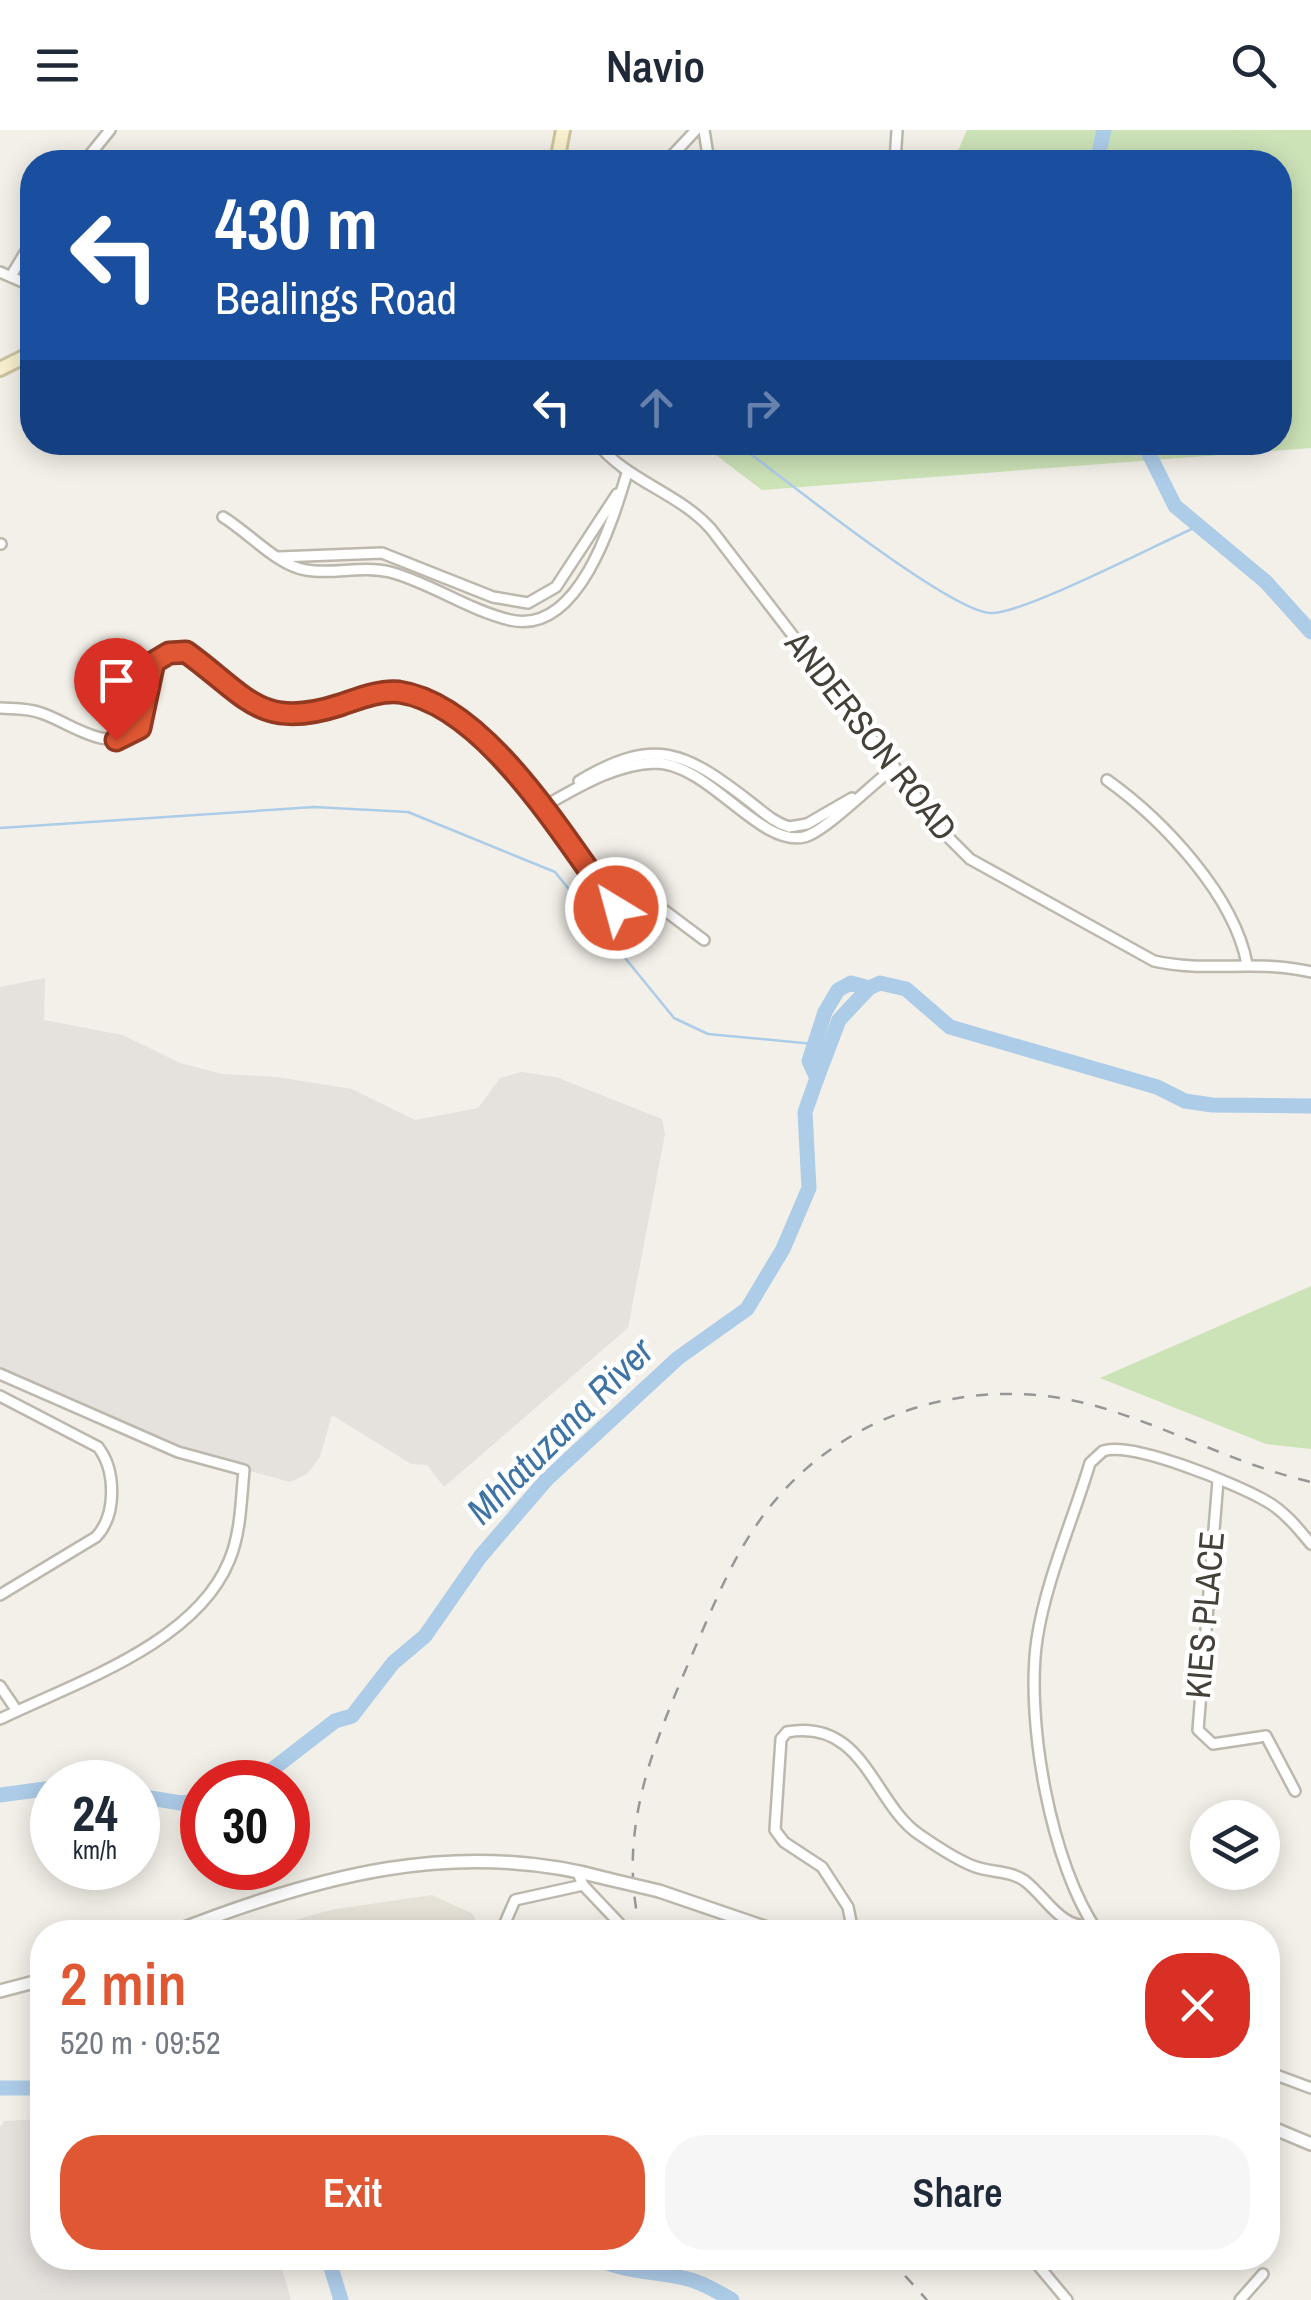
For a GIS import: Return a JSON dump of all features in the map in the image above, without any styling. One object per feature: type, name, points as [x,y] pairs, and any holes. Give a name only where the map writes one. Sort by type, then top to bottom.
[{"type":"street","points":[[94,150],[110,130]]},
{"type":"street","points":[[677,150],[696,130]]},
{"type":"street","name":"ANDERSON ROAD","points":[[609,455],[627,473],[671,495],[711,529],[958,848],[996,876],[1154,960],[1184,966],[1248,964],[1311,972]]},
{"type":"street","points":[[223,517],[304,570],[389,572],[511,620],[538,620],[555,614],[572,597],[627,473]]},
{"type":"street","points":[[279,557],[382,553],[493,597],[528,603],[556,587],[622,489]]},
{"type":"street","points":[[0,708],[36,711],[104,740],[125,738],[140,728],[154,662],[169,653],[186,652],[260,707],[283,716],[311,714],[385,692],[436,705],[474,730],[539,806],[616,908],[630,915],[672,914],[704,940]]},
{"type":"street","points":[[539,806],[617,762],[650,752],[693,760],[788,827],[806,824],[855,797],[895,766]]},
{"type":"street","points":[[1106,780],[1137,804],[1228,907],[1248,964]]},
{"type":"street","points":[[0,1374],[178,1452],[244,1470],[234,1545],[212,1590],[133,1656],[0,1718]]},
{"type":"street","points":[[0,1396],[92,1442],[108,1462],[111,1493],[107,1523],[96,1537],[0,1595]]},
{"type":"street","points":[[1091,1920],[1075,1893],[1043,1782],[1036,1655],[1040,1626],[1096,1456],[1111,1448],[1129,1449],[1218,1480],[1266,1501],[1311,1544]]},
{"type":"street","name":"KIES PLACE","points":[[1218,1480],[1198,1730],[1213,1744],[1266,1736],[1295,1791]]},
{"type":"street","points":[[0,1686],[17,1710]]},
{"type":"street","points":[[851,1920],[848,1907],[822,1867],[784,1842],[775,1830],[781,1739],[787,1732],[813,1731],[844,1744],[862,1760],[919,1834],[975,1868],[1018,1876],[1065,1920]]},
{"type":"street","points":[[207,1920],[354,1872],[455,1859],[577,1870],[743,1920]]},
{"type":"street","points":[[577,1870],[583,1885],[616,1920]]},
{"type":"street","points":[[506,1920],[515,1900],[583,1885]]},
{"type":"street","points":[[0,1991],[30,1984]]},
{"type":"street","points":[[1280,2076],[1311,2088]]},
{"type":"street","points":[[1280,2131],[1311,2144]]},
{"type":"street","points":[[1042,2270],[1066,2300]]},
{"type":"street","points":[[1240,2300],[1264,2274]]},
{"type":"shaded area","points":[[45,978],[44,1020],[123,1035],[180,1063],[222,1074],[277,1077],[352,1089],[415,1120],[478,1108],[500,1078],[521,1072],[556,1077],[662,1119],[665,1134],[628,1328],[444,1487],[427,1465],[411,1464],[332,1415],[320,1457],[307,1474],[290,1482],[195,1456],[0,1371],[0,987]]},
{"type":"shaded area","points":[[432,1895],[473,1914],[476,1920],[295,1920],[330,1910]]},
{"type":"shaded area","points":[[30,2120],[30,2270],[282,2270],[291,2300],[0,2300],[0,2127],[4,2121]]},
{"type":"green space","points":[[967,130],[1311,130],[1311,448],[1292,449],[1292,150],[958,150]]},
{"type":"green space","points":[[716,455],[1220,455],[762,490]]},
{"type":"green space","points":[[1311,1286],[1311,1449],[1266,1444],[1100,1378]]},
{"type":"waterway","name":"Mhlatuzana River","points":[[1100,150],[1104,130]]},
{"type":"waterway","points":[[752,455],[938,590],[990,613],[1006,611],[1058,591],[1196,527]]},
{"type":"waterway","name":"Mhlatuzana River","points":[[1150,455],[1175,506],[1266,582],[1311,632]]},
{"type":"waterway","points":[[0,828],[314,807],[408,812],[555,872],[674,1018],[708,1034],[814,1044]]},
{"type":"waterway","name":"Mhlatuzana River","points":[[284,1760],[335,1721],[352,1716],[393,1663],[425,1636],[480,1557],[546,1480],[678,1358],[747,1309],[783,1249],[809,1188],[805,1112],[817,1078],[809,1061],[825,1012],[838,990],[851,983],[869,988],[880,983],[906,989],[950,1027],[1157,1087],[1185,1101],[1311,1106]]},
{"type":"waterway","name":"Mhlatuzana River","points":[[817,1078],[839,1020],[869,988]]},
{"type":"waterway","name":"Mhlatuzana River","points":[[0,1795],[30,1791]]},
{"type":"waterway","name":"Mhlatuzana River","points":[[160,1800],[180,1803]]},
{"type":"waterway","name":"Mhlatuzana River","points":[[0,2088],[30,2088]]},
{"type":"waterway","name":"Mhlatuzana River","points":[[332,2270],[341,2300]]},
{"type":"waterway","points":[[637,2270],[694,2281],[732,2300]]},
{"type":"railway","points":[[639,1920],[634,1894],[636,1822],[666,1717],[717,1598],[750,1535],[791,1483],[827,1452],[867,1428],[910,1410],[955,1398],[1001,1394],[1049,1396],[1096,1406],[1256,1466],[1311,1482]]},
{"type":"railway","points":[[900,2270],[927,2300]]},
{"type":"route","points":[[116,740],[140,728],[149,671],[154,662],[169,653],[186,652],[260,707],[283,716],[311,714],[385,692],[414,696],[436,705],[474,730],[538,805],[616,908]]}]
